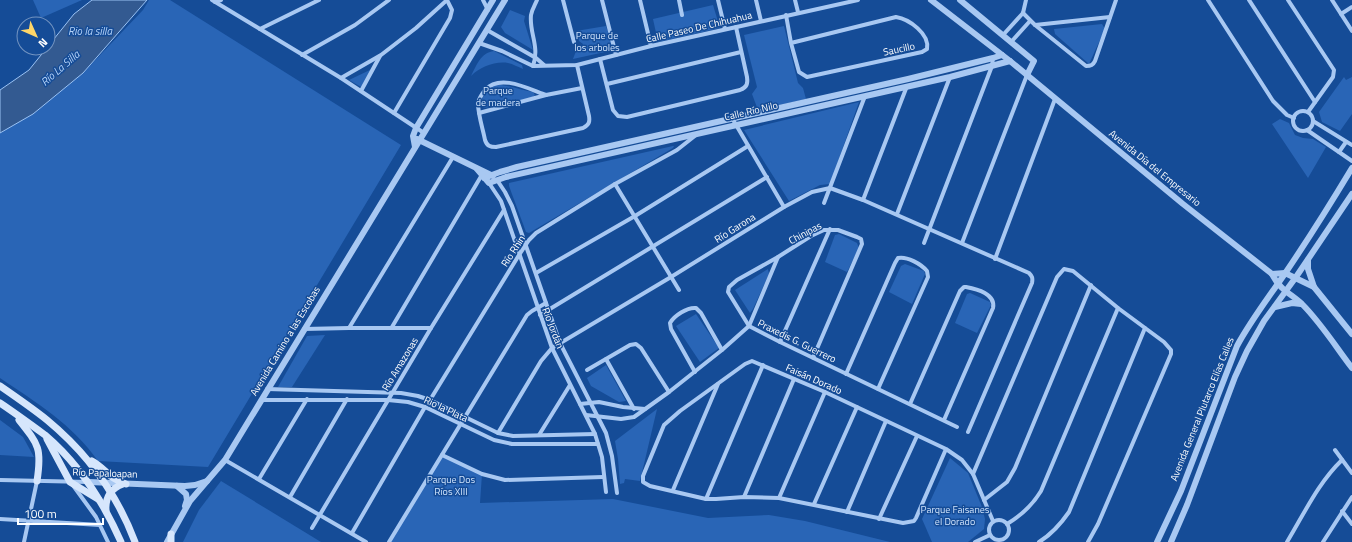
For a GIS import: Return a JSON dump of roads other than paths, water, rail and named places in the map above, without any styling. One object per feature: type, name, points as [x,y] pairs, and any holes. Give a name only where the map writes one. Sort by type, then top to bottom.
[{"type":"main road","points":[[0,386],[65,436],[86,459],[106,483],[127,522],[135,542]]},
{"type":"main road","points":[[0,402],[45,435],[89,482],[106,510],[121,542]]},
{"type":"main road","points":[[13,412],[31,434],[39,448],[40,458],[37,481]]},
{"type":"main road","points":[[45,435],[70,482],[88,492],[101,502]]},
{"type":"main road","points":[[86,459],[96,463],[112,478],[124,484]]},
{"type":"main road","points":[[106,510],[106,502],[111,492],[124,484]]},
{"type":"street","points":[[213,1],[221,0]]},
{"type":"street","points":[[260,29],[319,0]]},
{"type":"street","points":[[302,55],[355,25],[389,0]]},
{"type":"street","points":[[341,78],[381,56],[416,28],[447,0],[452,10],[450,18],[394,113]]},
{"type":"street","points":[[483,0],[488,10]]},
{"type":"street","points":[[415,147],[413,136],[416,128],[493,0]]},
{"type":"street","name":"Avenida Camino a las Escobas","points":[[168,540],[184,511],[225,460],[505,0]]},
{"type":"street","points":[[533,66],[536,58],[536,48],[531,19],[537,0]]},
{"type":"street","points":[[563,0],[574,42]]},
{"type":"street","points":[[602,0],[616,55]]},
{"type":"street","points":[[640,0],[651,46]]},
{"type":"street","points":[[679,0],[682,15]]},
{"type":"street","points":[[718,0],[725,29]]},
{"type":"street","points":[[756,0],[761,21]]},
{"type":"street","points":[[795,0],[798,12]]},
{"type":"street","name":"Calle Paseo De Chihuahua","points":[[479,43],[502,51],[533,66],[577,65],[651,46],[798,12],[858,0]]},
{"type":"street","name":"Avenida Día del Empresario","points":[[931,0],[1010,61],[1183,204],[1272,274],[1277,284],[1302,304],[1352,368]]},
{"type":"street","points":[[960,0],[1012,41],[1034,61],[1027,75],[962,243]]},
{"type":"street","points":[[1003,35],[1023,13],[1026,0]]},
{"type":"street","points":[[1023,13],[1030,21],[1086,66],[1090,66],[1095,61],[1116,0]]},
{"type":"street","points":[[1208,0],[1273,101],[1287,116],[1294,118]]},
{"type":"street","points":[[1248,0],[1315,102]]},
{"type":"street","points":[[1288,0],[1335,73],[1308,112]]},
{"type":"street","points":[[1332,0],[1352,31]]},
{"type":"street","points":[[213,1],[341,78],[424,133]]},
{"type":"street","points":[[1341,14],[1352,7]]},
{"type":"street","name":"Saucillo","points":[[786,15],[791,43],[799,72],[807,77],[922,52],[927,46],[920,30],[907,20],[896,17],[791,43]]},
{"type":"street","points":[[1035,25],[1110,17]]},
{"type":"street","points":[[1012,41],[1030,21]]},
{"type":"street","points":[[600,59],[614,113],[618,116],[627,117],[743,89],[748,84],[748,81],[736,27]]},
{"type":"street","points":[[487,30],[536,58],[544,66]]},
{"type":"street","points":[[607,84],[741,52]]},
{"type":"street","name":"Calle Río Nilo","points":[[485,177],[517,167],[867,88],[1002,55]]},
{"type":"street","points":[[361,91],[381,56]]},
{"type":"street","points":[[924,243],[992,66],[993,58]]},
{"type":"street","name":"Calle Río Nilo","points":[[485,177],[497,180],[698,133],[950,77],[1010,61]]},
{"type":"street","points":[[546,95],[508,82],[494,83],[487,88],[481,95],[478,102],[485,140],[490,147],[496,147],[583,128],[590,124],[577,65]]},
{"type":"street","points":[[897,214],[950,77]]},
{"type":"street","points":[[863,200],[907,86]]},
{"type":"street","points":[[479,113],[546,95],[582,88]]},
{"type":"street","points":[[824,203],[867,88]]},
{"type":"street","points":[[996,259],[1055,99]]},
{"type":"street","points":[[1307,130],[1312,126],[1312,116],[1308,112],[1302,111],[1297,113],[1294,118],[1295,127],[1298,130],[1307,130],[1352,160]]},
{"type":"street","points":[[732,118],[784,207]]},
{"type":"street","points":[[1313,121],[1352,145]]},
{"type":"street","name":"Río Rhin","points":[[430,400],[519,255],[536,233],[615,184],[677,150],[698,133]]},
{"type":"street","points":[[392,328],[485,177],[477,169],[413,136]]},
{"type":"street","points":[[1339,152],[1346,142]]},
{"type":"street","points":[[536,273],[635,216],[748,146]]},
{"type":"street","points":[[349,328],[453,157]]},
{"type":"street","name":"Avenida General Plutarco Elías Calles","points":[[1157,542],[1181,491],[1237,346],[1244,332],[1286,273],[1352,168]]},
{"type":"street","points":[[492,175],[505,192],[512,206],[560,343],[592,402],[606,433],[611,446],[617,493]]},
{"type":"street","name":"Río Jordán","points":[[485,177],[498,195],[504,210],[552,348],[595,434],[602,457],[603,477],[606,492]]},
{"type":"street","points":[[540,315],[766,177]]},
{"type":"street","points":[[615,184],[679,290]]},
{"type":"street","points":[[830,188],[897,214],[962,243],[1028,273],[1033,279],[968,432]]},
{"type":"street","name":"Río Garona","points":[[498,433],[541,361],[552,348],[784,207],[812,192],[830,188]]},
{"type":"street","name":"Avenida General Plutarco Elías Calles","points":[[1171,542],[1182,518],[1235,377],[1247,352],[1264,321],[1296,278],[1352,194]]},
{"type":"street","name":"Río Amazonas","points":[[312,528],[392,392],[504,210]]},
{"type":"street","points":[[780,342],[830,229]]},
{"type":"street","name":"Chinipas","points":[[749,326],[730,296],[728,290],[729,287],[737,280],[811,236],[824,230],[838,230],[857,237],[861,240],[862,244],[813,358]]},
{"type":"street","points":[[749,326],[778,257]]},
{"type":"street","points":[[846,374],[895,263],[898,258],[906,259],[927,270],[928,277],[878,389]]},
{"type":"street","points":[[1308,259],[1308,269],[1314,287],[1352,334]]},
{"type":"street","points":[[973,474],[1057,277],[1064,269],[1073,271],[1168,346],[1171,350],[1171,354],[1098,524],[1088,542]]},
{"type":"street","points":[[1272,274],[1286,273],[1314,287]]},
{"type":"street","points":[[984,500],[1007,482],[1015,468],[1091,285]]},
{"type":"street","points":[[910,404],[960,291],[966,287],[986,294],[992,298],[993,308],[944,420]]},
{"type":"street","points":[[389,542],[527,315],[537,307],[546,303]]},
{"type":"street","points":[[1275,307],[1292,303],[1302,304]]},
{"type":"street","points":[[695,372],[670,329],[670,323],[675,317],[691,308],[698,310],[722,350]]},
{"type":"street","points":[[1007,524],[1023,514],[1041,492],[1118,308]]},
{"type":"street","name":"Praxedis G. Guerrero","points":[[586,415],[626,419],[638,414],[695,372],[749,326],[957,427]]},
{"type":"street","points":[[304,329],[431,328]]},
{"type":"street","points":[[1039,542],[1052,534],[1069,512],[1145,328]]},
{"type":"street","points":[[587,370],[630,345],[636,344],[641,348],[669,392]]},
{"type":"street","points":[[606,359],[638,414]]},
{"type":"street","name":"Faisán Dorado","points":[[673,490],[650,486],[644,484],[643,482],[664,425],[680,411],[748,362],[755,362],[825,392],[946,449],[962,460],[973,474],[993,521]]},
{"type":"street","points":[[706,499],[764,365]]},
{"type":"street","points":[[744,497],[794,379]]},
{"type":"street","points":[[719,383],[673,490],[706,499],[744,497],[779,498],[903,523],[914,521],[916,518],[946,449]]},
{"type":"street","points":[[539,435],[570,385]]},
{"type":"street","name":"Rio la Plata","points":[[267,389],[392,392],[410,394],[430,400],[498,433],[513,436],[595,434]]},
{"type":"street","points":[[779,498],[825,392]]},
{"type":"street","points":[[259,479],[307,399]]},
{"type":"street","points":[[290,497],[347,399]]},
{"type":"street","name":"Rio la Plata","points":[[261,400],[347,399],[408,402],[425,407],[502,443],[598,444]]},
{"type":"street","points":[[580,404],[592,402],[606,403],[623,407],[646,409]]},
{"type":"street","points":[[352,533],[425,407]]},
{"type":"street","points":[[814,504],[857,407]]},
{"type":"street","points":[[847,512],[886,421]]},
{"type":"street","points":[[879,519],[917,436]]},
{"type":"street","points":[[1335,450],[1352,473]]},
{"type":"street","points":[[442,455],[482,474],[497,479],[513,480],[603,477]]},
{"type":"street","points":[[225,460],[366,542]]},
{"type":"street","points":[[1287,542],[1326,477],[1342,460]]},
{"type":"street","points":[[1191,465],[1196,469],[1198,476]]},
{"type":"street","name":"Río Papaloapan","points":[[0,480],[177,486],[191,486],[208,480]]},
{"type":"street","points":[[24,542],[37,481]]},
{"type":"street","points":[[70,482],[100,525],[108,542]]},
{"type":"street","points":[[177,486],[187,497],[184,511]]},
{"type":"street","points":[[1324,542],[1352,497]]},
{"type":"street","points":[[1342,511],[1352,524]]},
{"type":"street","points":[[0,519],[100,525]]},
{"type":"street","points":[[1000,519],[1007,524],[1009,532],[1006,540],[997,540],[990,536],[989,527],[993,521],[1000,519]]},
{"type":"street","points":[[975,542],[990,536]]},
{"type":"water","name":"Rio la silla","points":[[92,0],[147,0],[83,73],[33,114],[0,133],[0,90],[29,70],[40,56],[56,56],[56,36],[74,14]]},
{"type":"park label","name":"Parque de los arboles","points":[[597,40]]},
{"type":"park label","name":"Parque de madera","points":[[498,96]]},
{"type":"park label","name":"Parque Dos Ríos XIII","points":[[451,484]]},
{"type":"park label","name":"Parque Faisanes el Dorado","points":[[955,514]]},
{"type":"water label","name":"Río La Silla","points":[[60,68]]}]
